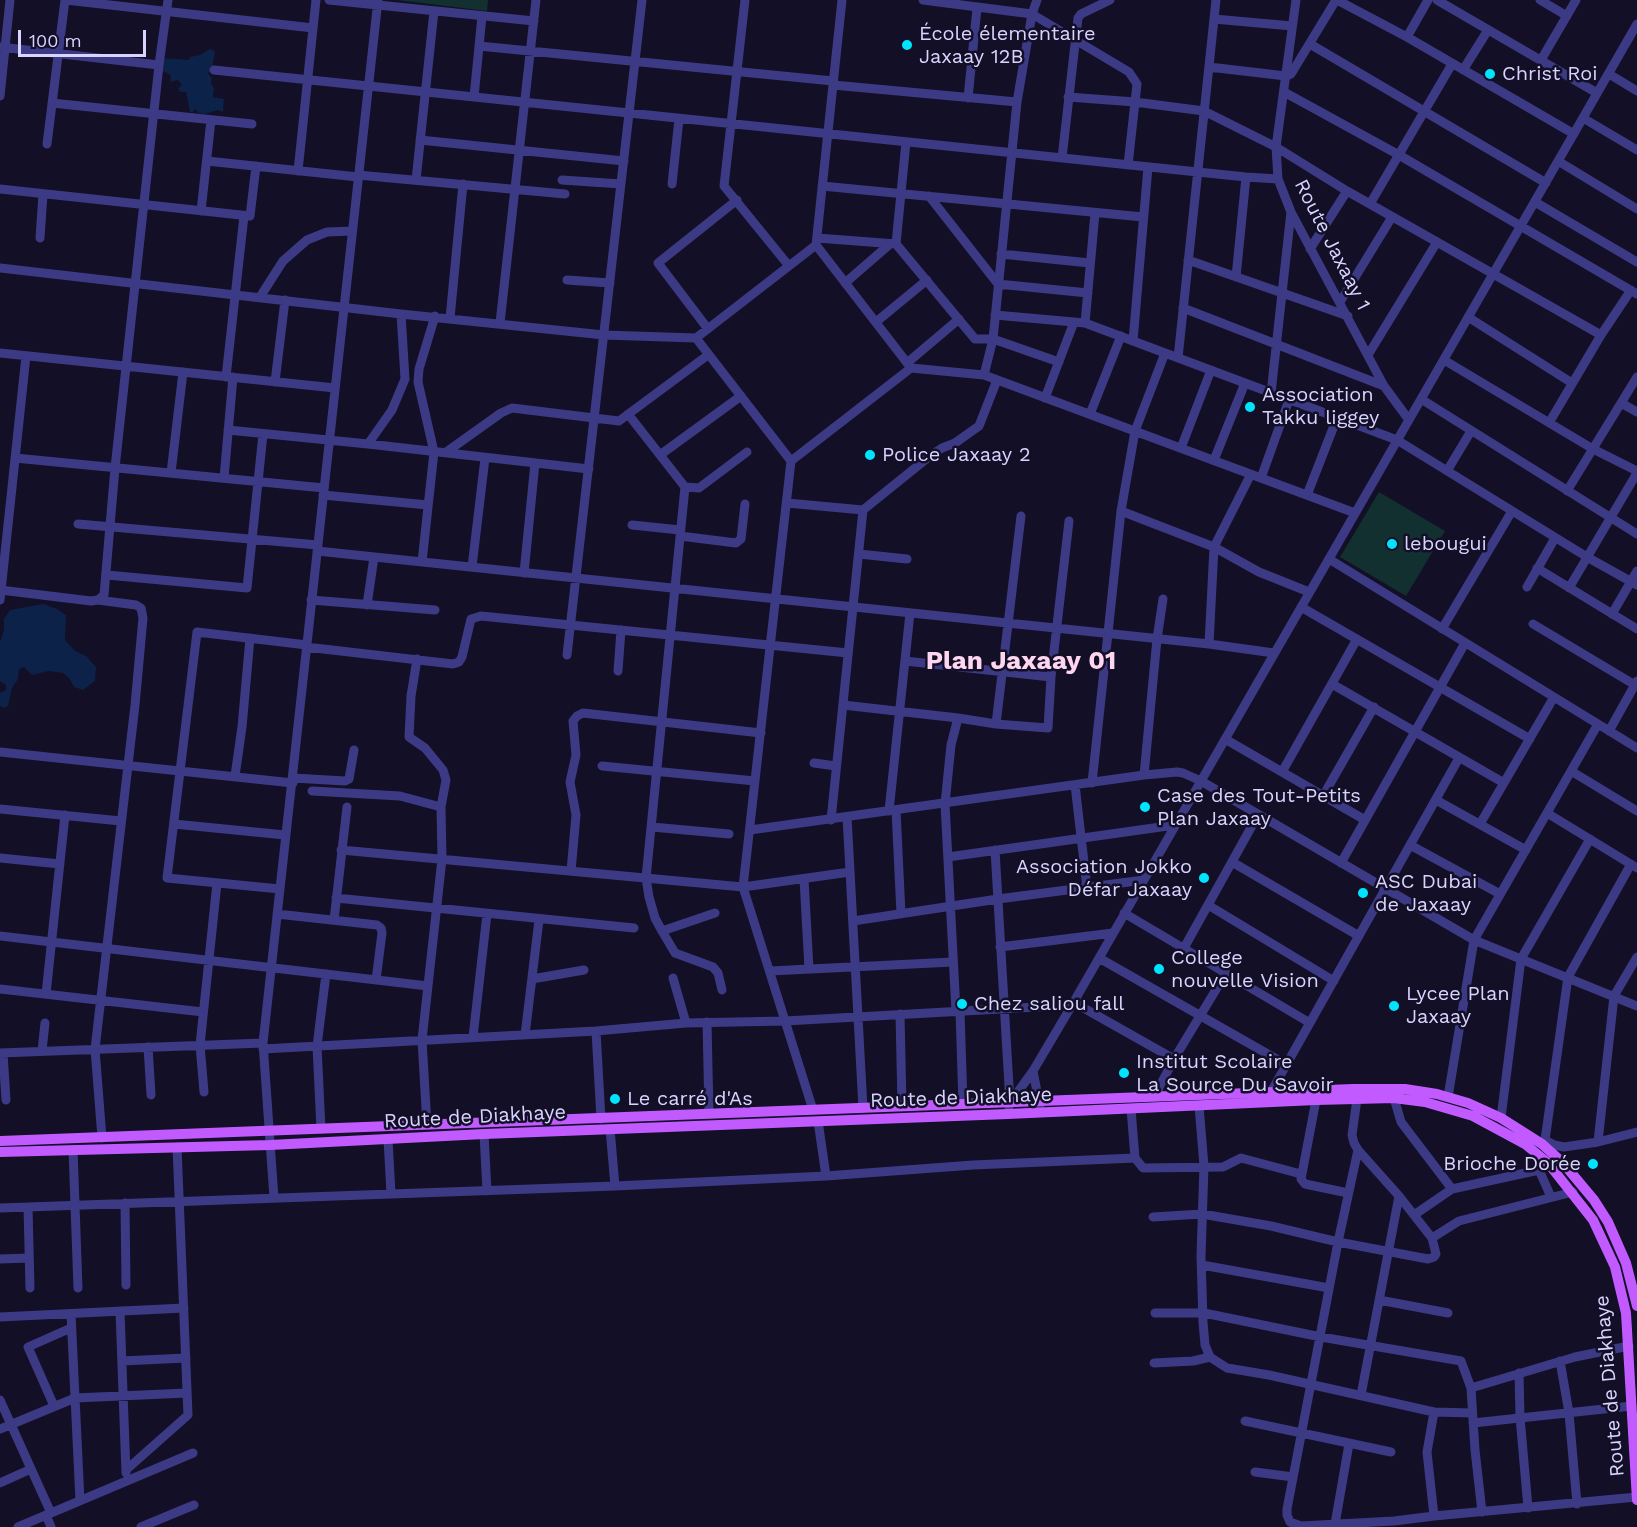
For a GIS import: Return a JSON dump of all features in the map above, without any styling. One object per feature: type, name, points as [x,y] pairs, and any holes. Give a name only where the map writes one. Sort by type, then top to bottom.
[{"type":"main road","name":"Route de Diakhaye","points":[[0,1152],[270,1145],[818,1121],[1271,1092],[1394,1088],[1416,1090],[1468,1103],[1501,1118],[1543,1142],[1594,1200],[1608,1222],[1632,1264],[1637,1305]]},
{"type":"main road","name":"Route de Diakhaye","points":[[1040,1107],[1131,1109],[1394,1098],[1425,1102],[1473,1116],[1525,1144],[1544,1167],[1573,1192],[1599,1232],[1622,1292],[1629,1346],[1637,1499]]},
{"type":"main road","name":"Route de Diakhaye","points":[[0,1141],[963,1104],[1009,1108]]},
{"type":"street","points":[[0,96],[3,47],[10,0]]},
{"type":"street","points":[[47,144],[65,0],[313,28]]},
{"type":"street","points":[[98,600],[104,595],[107,575],[115,468],[153,114],[168,0]]},
{"type":"street","points":[[298,171],[316,0]]},
{"type":"street","points":[[329,0],[377,2],[434,11],[534,21]]},
{"type":"street","points":[[500,323],[536,0]]},
{"type":"street","points":[[567,655],[642,0]]},
{"type":"street","points":[[745,0],[724,186],[789,266]]},
{"type":"street","points":[[842,0],[816,242],[845,283],[910,365],[984,375],[1355,513]]},
{"type":"street","points":[[923,0],[1032,14],[1134,76],[1137,84],[1128,165]]},
{"type":"street","points":[[984,375],[993,339],[1017,102],[1032,14],[1037,0]]},
{"type":"street","points":[[1062,158],[1078,18],[1081,14],[1110,0]]},
{"type":"street","points":[[1178,358],[1216,0]]},
{"type":"street","name":"Route Jaxaay 1","points":[[1296,0],[1276,147],[1278,179],[1291,212],[1384,386],[1409,420]]},
{"type":"street","points":[[1209,67],[1286,76],[1294,71],[1337,0],[1574,134]]},
{"type":"street","points":[[1407,38],[1428,0]]},
{"type":"street","points":[[1437,0],[1597,93]]},
{"type":"street","points":[[1540,0],[1567,16]]},
{"type":"street","points":[[1541,60],[1576,0]]},
{"type":"street","points":[[274,1198],[263,1046],[377,2]]},
{"type":"street","points":[[968,98],[977,8]]},
{"type":"street","points":[[416,180],[434,11]]},
{"type":"street","points":[[474,97],[482,16]]},
{"type":"street","points":[[1214,19],[1292,26]]},
{"type":"street","points":[[1463,70],[1488,30]]},
{"type":"street","points":[[1009,1108],[1099,958],[1597,93],[1635,31]]},
{"type":"street","points":[[1310,44],[1546,183]]},
{"type":"street","points":[[479,46],[1017,102]]},
{"type":"street","points":[[3,47],[159,65]]},
{"type":"street","points":[[1370,204],[1452,64]]},
{"type":"street","points":[[214,70],[1278,179]]},
{"type":"street","points":[[1609,74],[1637,91]]},
{"type":"street","points":[[1284,92],[1399,155],[1634,292],[1601,335],[1549,423]]},
{"type":"street","points":[[1068,97],[1135,102],[1204,111],[1276,147],[1347,192],[1601,335]]},
{"type":"street","points":[[52,103],[252,124]]},
{"type":"street","points":[[672,184],[680,118]]},
{"type":"street","points":[[1583,118],[1637,150]]},
{"type":"street","points":[[201,211],[211,120]]},
{"type":"street","points":[[420,141],[624,160]]},
{"type":"street","points":[[845,283],[893,244],[906,142]]},
{"type":"street","points":[[207,161],[565,194]]},
{"type":"street","points":[[1558,161],[1637,209]]},
{"type":"street","points":[[0,189],[250,216],[256,166]]},
{"type":"street","points":[[1133,341],[1148,167]]},
{"type":"street","points":[[1236,277],[1246,177]]},
{"type":"street","points":[[562,180],[621,184]]},
{"type":"street","points":[[450,318],[463,184]]},
{"type":"street","points":[[822,186],[1143,218]]},
{"type":"street","points":[[1310,249],[1347,192]]},
{"type":"street","points":[[40,238],[44,194]]},
{"type":"street","points":[[929,196],[998,284],[1088,293]]},
{"type":"street","points":[[708,329],[658,263],[737,200]]},
{"type":"street","points":[[1535,202],[1637,262]]},
{"type":"street","points":[[1271,393],[1291,212]]},
{"type":"street","points":[[1085,323],[1095,213]]},
{"type":"street","points":[[224,478],[235,294],[244,216]]},
{"type":"street","points":[[1340,302],[1392,217]]},
{"type":"street","points":[[260,297],[283,261],[307,240],[327,232],[352,231]]},
{"type":"street","points":[[0,268],[604,335],[696,338],[789,266],[816,242],[893,244],[927,280],[975,339],[993,339],[1059,362]]},
{"type":"street","points":[[1368,355],[1437,242]]},
{"type":"street","points":[[1001,254],[1090,263]]},
{"type":"street","points":[[1188,260],[1348,316]]},
{"type":"street","points":[[567,280],[610,283]]},
{"type":"street","points":[[876,322],[927,280]]},
{"type":"street","points":[[275,382],[285,300]]},
{"type":"street","points":[[1183,308],[1384,386]]},
{"type":"street","points":[[368,444],[392,410],[405,379],[401,314]]},
{"type":"street","points":[[995,315],[1085,323],[1397,440],[1555,538],[1634,583]]},
{"type":"street","points":[[422,562],[434,452],[418,382],[419,369],[435,316]]},
{"type":"street","points":[[1468,317],[1572,382]]},
{"type":"street","points":[[791,461],[910,365],[959,319]]},
{"type":"street","points":[[1045,398],[1074,322]]},
{"type":"street","points":[[1090,414],[1121,336]]},
{"type":"street","points":[[696,338],[791,461],[744,887],[813,1110]]},
{"type":"street","points":[[0,353],[335,388]]},
{"type":"street","points":[[1092,783],[1121,511],[1135,431],[1165,353]]},
{"type":"street","points":[[445,453],[501,413],[512,408],[619,421],[708,355]]},
{"type":"street","points":[[26,356],[0,594],[98,600],[136,605],[143,611],[135,705],[95,1049],[102,1138]]},
{"type":"street","points":[[1444,360],[1593,449],[1637,472],[1569,588]]},
{"type":"street","points":[[1181,448],[1211,370]]},
{"type":"street","points":[[171,473],[183,372]]},
{"type":"street","points":[[1567,490],[1637,377]]},
{"type":"street","points":[[405,379],[418,382]]},
{"type":"street","points":[[787,503],[863,510],[930,456],[956,443],[979,426],[998,380]]},
{"type":"street","points":[[1214,460],[1245,383]]},
{"type":"street","points":[[660,455],[741,396]]},
{"type":"street","points":[[1421,399],[1637,534]]},
{"type":"street","points":[[1261,478],[1290,400]]},
{"type":"street","points":[[1621,403],[1637,412]]},
{"type":"street","points":[[628,414],[685,487],[646,878],[652,908],[675,953],[713,968],[718,973],[722,990]]},
{"type":"street","points":[[1307,495],[1338,418]]},
{"type":"street","points":[[228,430],[589,469]]},
{"type":"street","points":[[1447,471],[1471,431]]},
{"type":"street","points":[[107,575],[247,588],[263,434]]},
{"type":"street","points":[[685,487],[699,488],[747,452]]},
{"type":"street","points":[[472,567],[485,458]]},
{"type":"street","points":[[15,459],[224,478],[428,506]]},
{"type":"street","points":[[524,573],[535,463]]},
{"type":"street","points":[[1209,644],[1214,547],[1251,474]]},
{"type":"street","points":[[632,525],[736,543],[741,539],[745,504]]},
{"type":"street","points":[[831,820],[863,510]]},
{"type":"street","points":[[1121,511],[1214,547],[1259,572],[1309,592]]},
{"type":"street","points":[[1442,629],[1512,511]]},
{"type":"street","points":[[996,724],[1021,516]]},
{"type":"street","points":[[843,705],[996,724],[1048,728],[1051,677],[1069,521]]},
{"type":"street","points":[[78,524],[252,539],[374,557],[1209,644],[1274,653]]},
{"type":"street","points":[[1527,587],[1555,538]]},
{"type":"street","points":[[859,554],[907,559]]},
{"type":"street","points":[[367,605],[374,557]]},
{"type":"street","points":[[1329,559],[1637,748]]},
{"type":"street","points":[[1537,568],[1637,629]]},
{"type":"street","points":[[1612,614],[1634,583],[1637,571]]},
{"type":"street","points":[[1144,776],[1163,599]]},
{"type":"street","points":[[311,600],[435,610]]},
{"type":"street","points":[[1301,608],[1530,739]]},
{"type":"street","points":[[901,914],[893,811],[910,613]]},
{"type":"street","points":[[280,889],[167,878],[197,632],[453,664],[459,662],[462,657],[469,623],[476,616],[848,653]]},
{"type":"street","points":[[1533,624],[1636,683],[1608,731]]},
{"type":"street","points":[[618,671],[621,630]]},
{"type":"street","points":[[235,776],[250,638]]},
{"type":"street","points":[[1281,772],[1357,639]]},
{"type":"street","points":[[1341,862],[1465,643]]},
{"type":"street","points":[[417,659],[411,696],[409,738],[420,742],[443,770],[446,780],[441,807],[442,859],[422,1040],[427,1125]]},
{"type":"street","points":[[905,661],[1051,677]]},
{"type":"street","points":[[1332,684],[1504,783]]},
{"type":"street","points":[[1480,824],[1554,697]]},
{"type":"street","points":[[1323,796],[1374,707]]},
{"type":"street","points":[[571,871],[576,815],[570,782],[577,748],[573,721],[577,716],[583,713],[761,733]]},
{"type":"street","points":[[958,718],[948,764],[945,804],[963,1104]]},
{"type":"street","points":[[1448,1097],[1473,940],[1598,724]]},
{"type":"street","points":[[1225,739],[1365,819]]},
{"type":"street","points":[[0,752],[293,781],[345,781],[349,779],[354,750]]},
{"type":"street","points":[[1271,1092],[1460,758]]},
{"type":"street","points":[[814,763],[836,766]]},
{"type":"street","points":[[602,766],[755,781]]},
{"type":"street","points":[[1571,771],[1637,811]]},
{"type":"street","points":[[750,830],[1177,772],[1201,781],[1473,940],[1637,1006]]},
{"type":"street","points":[[1075,785],[1087,888]]},
{"type":"street","points":[[312,791],[400,796],[441,807]]},
{"type":"street","points":[[1436,800],[1526,850]]},
{"type":"street","points":[[334,920],[347,807]]},
{"type":"street","points":[[0,809],[121,821]]},
{"type":"street","points":[[1547,813],[1634,866],[1568,977],[1543,1142],[1564,1147],[1598,1142],[1637,1132]]},
{"type":"street","points":[[1184,948],[1258,814]]},
{"type":"street","points":[[46,994],[65,815]]},
{"type":"street","points":[[847,817],[863,1108]]},
{"type":"street","points":[[174,824],[285,835]]},
{"type":"street","points":[[948,857],[1175,825]]},
{"type":"street","points":[[652,827],[729,834]]},
{"type":"street","points":[[1501,1118],[1521,959],[1590,839]]},
{"type":"street","points":[[1410,845],[1500,894]]},
{"type":"street","points":[[341,850],[744,887],[850,872]]},
{"type":"street","points":[[995,850],[1009,1108]]},
{"type":"street","points":[[0,858],[60,864]]},
{"type":"street","points":[[1232,862],[1359,936]]},
{"type":"street","points":[[804,879],[809,969]]},
{"type":"street","points":[[853,921],[1144,880]]},
{"type":"street","points":[[204,1092],[200,1045],[217,883]]},
{"type":"street","points":[[336,898],[634,928]]},
{"type":"street","points":[[1208,905],[1334,981]]},
{"type":"street","points":[[662,931],[715,913]]},
{"type":"street","points":[[1124,913],[1310,1023]]},
{"type":"street","points":[[277,914],[377,925],[381,928],[376,980]]},
{"type":"street","points":[[473,1037],[487,914]]},
{"type":"street","points":[[525,1035],[539,920]]},
{"type":"street","points":[[1000,947],[1113,933]]},
{"type":"street","points":[[0,936],[428,986]]},
{"type":"street","points":[[1598,1142],[1614,996],[1637,957]]},
{"type":"street","points":[[1099,958],[1287,1065]]},
{"type":"street","points":[[770,971],[953,962]]},
{"type":"street","points":[[532,979],[584,970]]},
{"type":"street","points":[[1154,1098],[1174,1059],[1226,973]]},
{"type":"street","points":[[321,1129],[317,1046],[326,974]]},
{"type":"street","points":[[673,978],[686,1023]]},
{"type":"street","points":[[0,989],[203,1012]]},
{"type":"street","points":[[6,1100],[2,1053],[200,1045],[317,1046],[596,1031],[686,1023],[1004,1009],[1072,1003],[1174,1059]]},
{"type":"street","points":[[900,1014],[902,1106]]},
{"type":"street","points":[[707,1022],[709,1114]]},
{"type":"street","points":[[42,1051],[45,1023]]},
{"type":"street","points":[[596,1031],[601,1119]]},
{"type":"street","points":[[148,1047],[151,1095]]},
{"type":"street","points":[[1033,1071],[1040,1107]]},
{"type":"street","points":[[1394,1098],[1401,1122],[1452,1189]]},
{"type":"street","points":[[1153,1217],[1202,1214],[1271,1226],[1338,1242],[1432,1258],[1436,1254],[1432,1238],[1358,1150],[1352,1135],[1357,1099]]},
{"type":"street","points":[[1316,1100],[1301,1179],[1305,1184],[1348,1192]]},
{"type":"street","points":[[1198,1106],[1204,1166],[1202,1265],[1205,1345],[1210,1357],[1227,1368],[1434,1412],[1473,1418],[1520,1417],[1632,1406]]},
{"type":"street","points":[[1131,1109],[1135,1158],[1143,1168],[1223,1167],[1242,1158],[1302,1174]]},
{"type":"street","points":[[818,1121],[826,1176]]},
{"type":"street","points":[[610,1129],[615,1186]]},
{"type":"street","points":[[484,1134],[487,1191]]},
{"type":"street","points":[[388,1139],[391,1194]]},
{"type":"street","points":[[126,1470],[188,1415],[177,1147]]},
{"type":"street","points":[[73,1150],[78,1288]]},
{"type":"street","points":[[1358,1150],[1293,1477],[1287,1515],[1290,1522],[1301,1526],[1335,1524],[1637,1499]]},
{"type":"street","points":[[0,1208],[615,1186],[1135,1158]]},
{"type":"street","points":[[1414,1215],[1452,1189],[1544,1167],[1551,1197]]},
{"type":"street","points":[[1432,1238],[1459,1221],[1573,1192]]},
{"type":"street","points":[[1361,1395],[1399,1196]]},
{"type":"street","points":[[125,1203],[126,1285]]},
{"type":"street","points":[[28,1207],[30,1288]]},
{"type":"street","points":[[0,1259],[29,1258]]},
{"type":"street","points":[[1202,1265],[1329,1288]]},
{"type":"street","points":[[1622,1292],[1636,1287]]},
{"type":"street","points":[[1378,1300],[1448,1312]]},
{"type":"street","points":[[0,1317],[184,1308]]},
{"type":"street","points":[[120,1311],[127,1481]]},
{"type":"street","points":[[1155,1313],[1204,1313],[1321,1337],[1461,1361],[1471,1388],[1482,1512]]},
{"type":"street","points":[[71,1314],[80,1501]]},
{"type":"street","points":[[54,1406],[28,1347],[71,1328]]},
{"type":"street","points":[[1471,1388],[1560,1361],[1629,1346]]},
{"type":"street","points":[[1154,1363],[1210,1357]]},
{"type":"street","points":[[122,1361],[186,1358]]},
{"type":"street","points":[[1560,1361],[1569,1413],[1577,1504]]},
{"type":"street","points":[[1519,1373],[1520,1417],[1528,1508]]},
{"type":"street","points":[[0,1430],[75,1398],[187,1393]]},
{"type":"street","points":[[0,1400],[31,1469],[51,1527]]},
{"type":"street","points":[[1434,1412],[1427,1452],[1434,1516]]},
{"type":"street","points":[[1245,1421],[1391,1452]]},
{"type":"street","points":[[1335,1524],[1349,1444]]},
{"type":"street","points":[[18,1527],[193,1453]]},
{"type":"street","points":[[0,1483],[31,1469]]},
{"type":"street","points":[[1255,1472],[1293,1477]]},
{"type":"street","points":[[141,1527],[194,1505]]},
{"type":"green space","points":[[397,0],[488,0],[487,11]]},
{"type":"green space","name":"lebougui","points":[[1379,492],[1445,531],[1406,596],[1340,557]]},
{"type":"water","points":[[210,49],[215,51],[212,70],[208,73],[214,88],[213,97],[224,99],[223,112],[218,110],[205,114],[195,109],[190,112],[186,92],[180,92],[178,88],[182,85],[178,80],[170,82],[171,76],[161,71],[161,58],[189,60],[190,57],[200,55]]},
{"type":"water","points":[[43,604],[66,615],[65,640],[96,667],[95,681],[83,690],[74,687],[63,673],[48,671],[32,675],[24,667],[19,669],[18,679],[12,688],[8,706],[3,708],[0,706],[0,693],[6,690],[6,685],[0,681],[0,642],[4,630],[4,619],[10,610]]},
{"type":"place","name":"École élementaire Jaxaay 12B","points":[[907,45]]},
{"type":"place","name":"Christ Roi","points":[[1490,74]]},
{"type":"place","name":"Association Takku liggey","points":[[1250,407]]},
{"type":"place","name":"Police Jaxaay 2","points":[[870,455]]},
{"type":"place","name":"lebougui","points":[[1392,544]]},
{"type":"place","name":"Case des Tout-Petits Plan Jaxaay","points":[[1145,807]]},
{"type":"place","name":"Association Jokko Défar Jaxaay","points":[[1204,878]]},
{"type":"place","name":"ASC Dubai de Jaxaay","points":[[1363,893]]},
{"type":"place","name":"College nouvelle Vision","points":[[1159,969]]},
{"type":"place","name":"Chez saliou fall","points":[[962,1004]]},
{"type":"place","name":"Lycee Plan Jaxaay","points":[[1394,1006]]},
{"type":"place","name":"Institut Scolaire La Source Du Savoir","points":[[1124,1073]]},
{"type":"place","name":"Le carré d'As","points":[[615,1099]]},
{"type":"place","name":"Brioche Dorée","points":[[1593,1164]]},
{"type":"district","name":"Plan Jaxaay 01","points":[[1021,661]]}]
